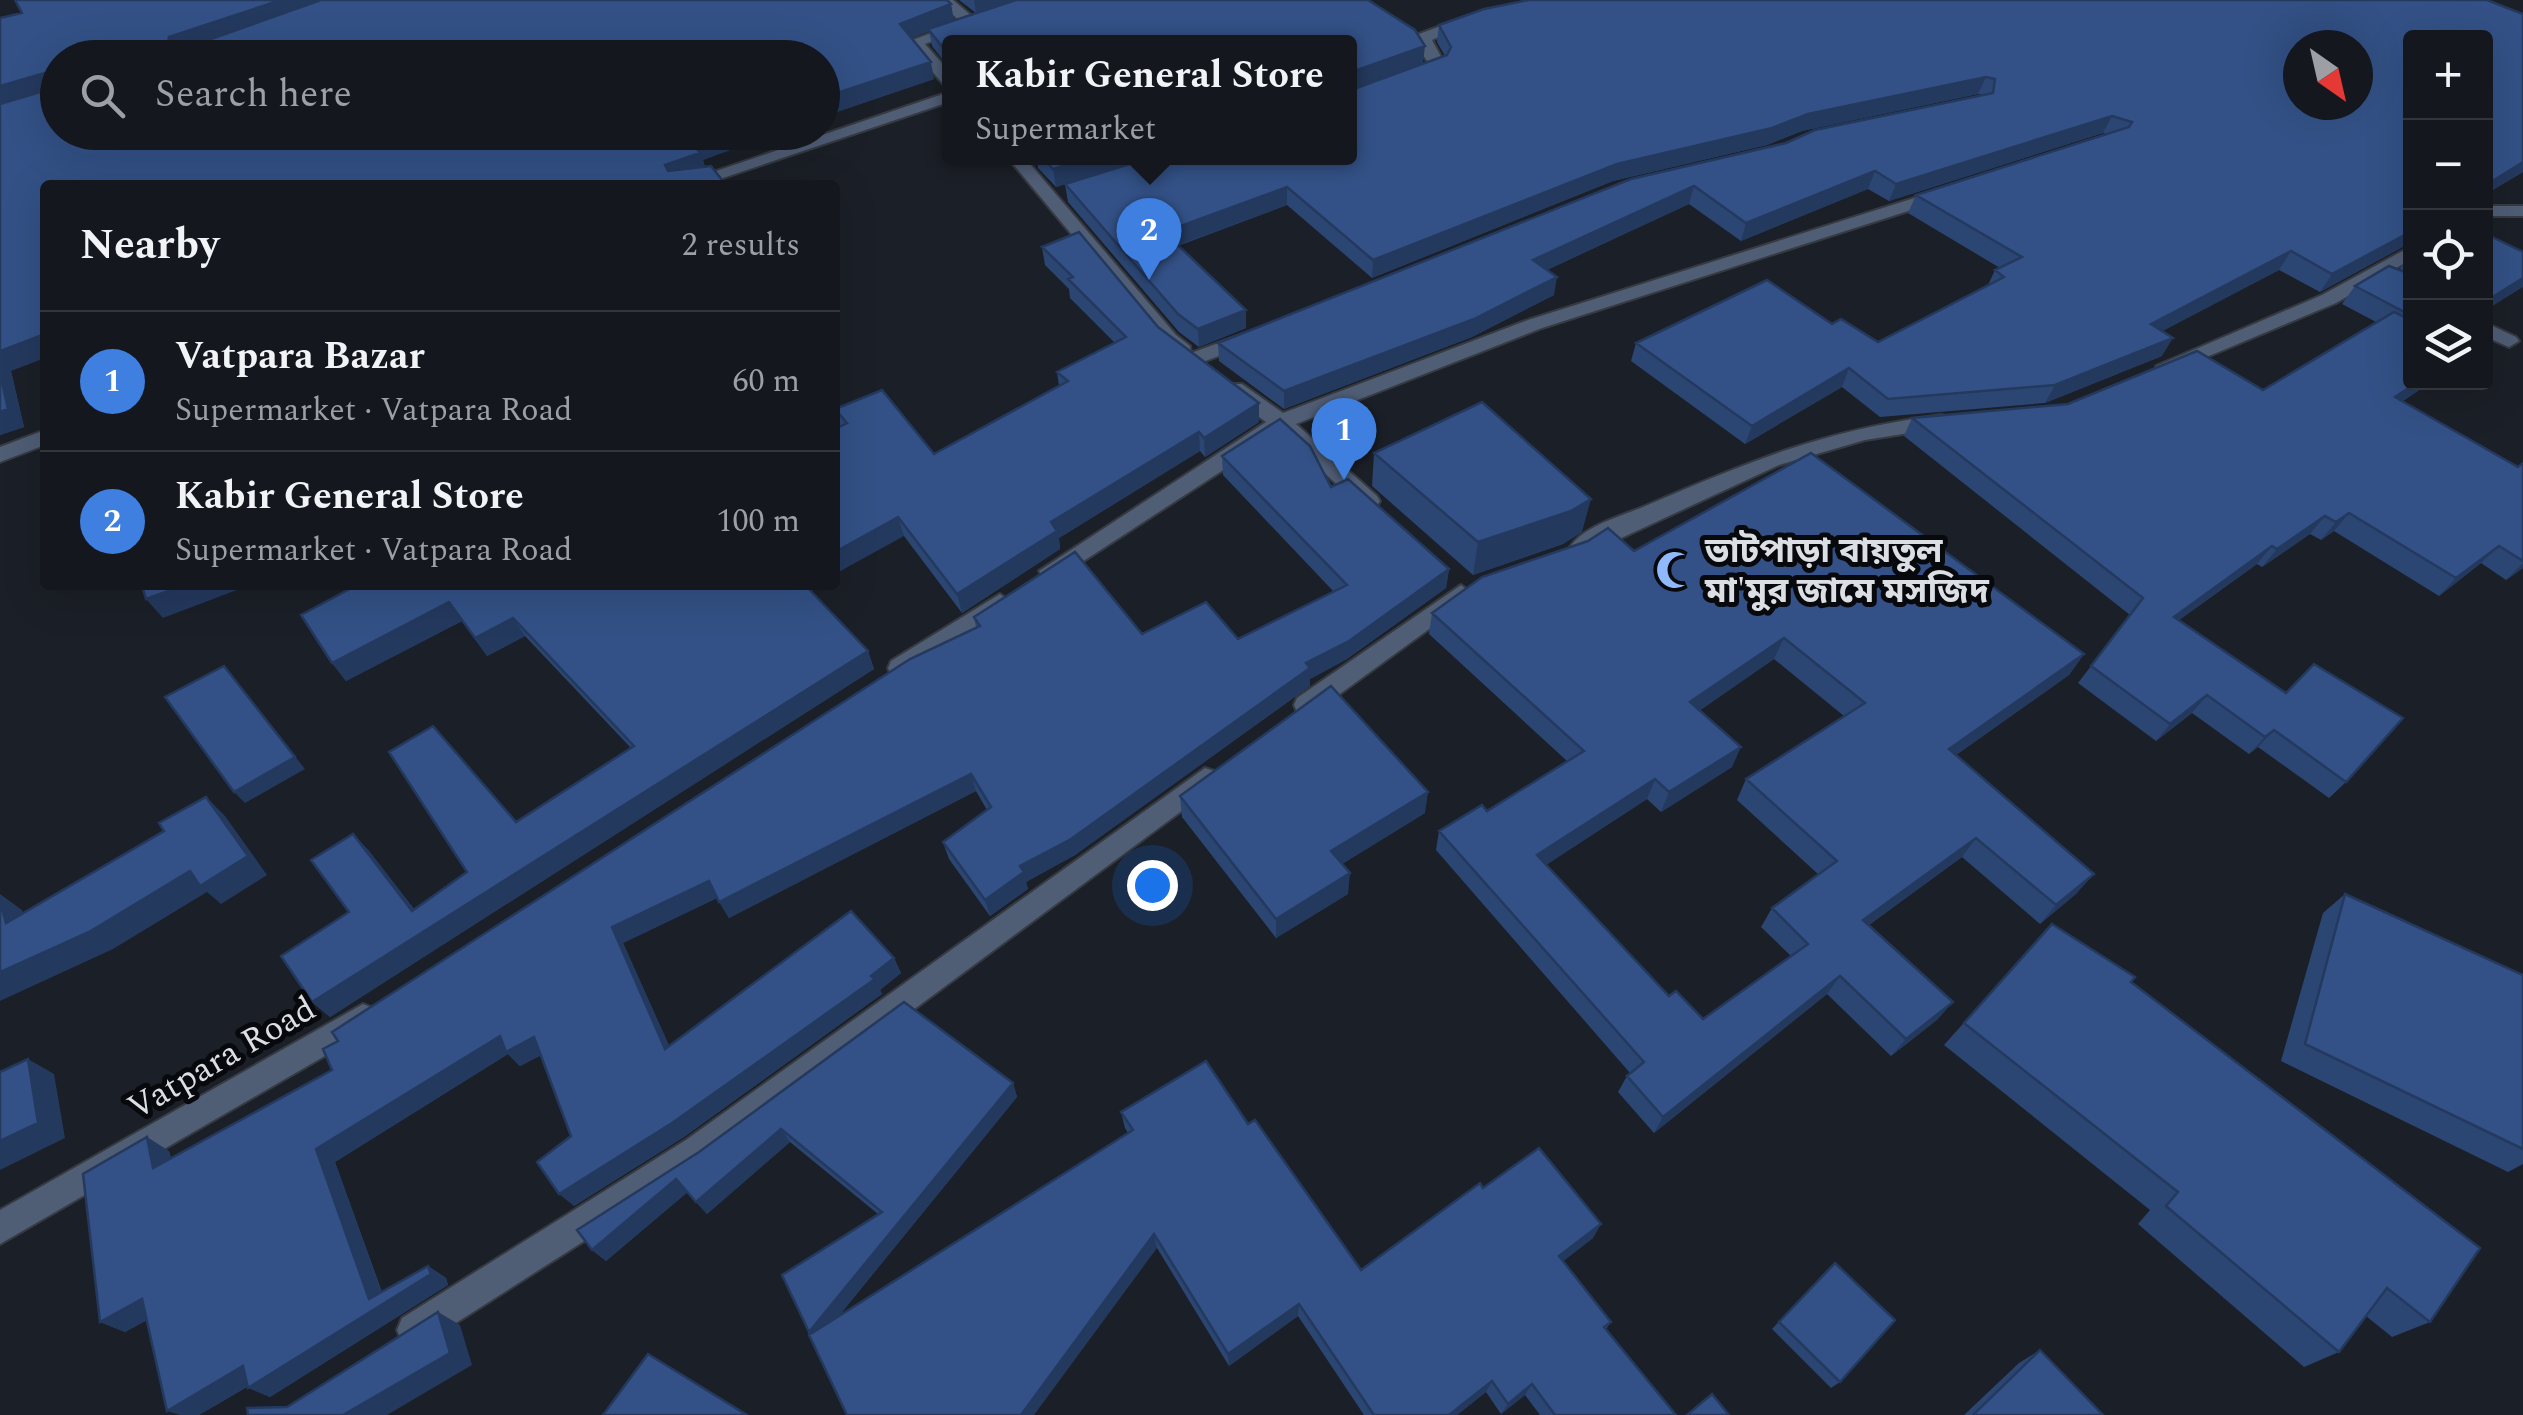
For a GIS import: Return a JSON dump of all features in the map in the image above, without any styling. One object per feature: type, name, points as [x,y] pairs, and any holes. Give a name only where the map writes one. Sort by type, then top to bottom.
[{"type":"street","points":[[942,72],[915,42],[980,21],[944,0]]},
{"type":"street","points":[[1402,82],[1438,66],[1423,43],[1426,37],[1490,15]]},
{"type":"street","points":[[840,133],[942,99]]},
{"type":"street","points":[[699,180],[789,150]]},
{"type":"street","points":[[1024,165],[1060,195],[1169,340],[1280,422],[1382,512]]},
{"type":"street","points":[[878,682],[1280,422],[1535,324],[1962,188]]},
{"type":"street","points":[[2493,211],[2523,210]]},
{"type":"street","points":[[2145,375],[2386,277],[2403,260]]},
{"type":"street","points":[[1210,369],[1269,330]]},
{"type":"street","points":[[2493,333],[2509,341]]},
{"type":"street","points":[[1556,560],[1612,528],[1788,450],[1884,427],[1961,419]]},
{"type":"street","points":[[0,455],[40,439]]},
{"type":"street","points":[[1275,727],[1468,583]]},
{"type":"street","points":[[396,1341],[697,1152],[1227,763]]},
{"type":"street","name":"Vatpara Road","points":[[0,1228],[387,1002]]},
{"type":"building","points":[[15,0],[281,0],[169,40],[40,40],[40,74],[0,86],[0,18],[22,13]]},
{"type":"building","points":[[321,0],[947,0],[951,4],[900,24],[931,62],[840,92],[840,40],[208,40]]},
{"type":"building","points":[[1016,0],[1368,0],[1415,30],[1425,46],[1357,70],[1357,35],[942,35],[942,46],[928,29]]},
{"type":"building","points":[[1529,0],[2487,0],[2523,14],[2523,162],[2493,181],[2493,30],[2403,30],[2403,236],[2332,274],[2291,251],[2151,324],[2173,338],[2055,385],[1888,399],[1849,368],[1752,426],[1636,343],[1767,280],[1832,324],[1841,319],[1878,342],[2004,277],[1995,270],[2022,257],[1916,195],[2129,127],[2132,122],[2112,116],[1896,184],[1875,171],[1746,223],[1694,186],[1533,260],[1557,277],[1474,319],[1284,391],[1218,343],[1631,179],[1786,143],[1815,130],[1993,93],[1995,79],[1986,77],[1808,114],[1772,128],[1617,164],[1373,260],[1287,187],[1164,232],[1246,310],[1198,329],[1178,314],[1065,184],[1126,165],[1357,165],[1357,88],[1447,55],[1451,47],[1439,25],[1484,9]]},
{"type":"building","points":[[40,92],[40,150],[698,150],[700,153],[665,165],[668,171],[711,166],[722,180],[40,180],[40,336],[0,351],[0,104]]},
{"type":"building","points":[[1079,232],[1158,327],[1259,403],[1204,438],[1199,432],[1051,522],[1057,531],[957,594],[898,517],[840,549],[840,426],[847,423],[840,415],[840,407],[882,390],[934,454],[1068,381],[1057,372],[1126,337],[1042,247]]},
{"type":"building","points":[[2493,237],[2523,252],[2523,278],[2493,297]]},
{"type":"building","points":[[2389,266],[2403,271],[2403,311],[2355,286]]},
{"type":"building","points":[[2394,312],[2403,316],[2406,390],[2395,397],[2518,467],[2523,463],[2523,561],[2499,546],[2456,578],[2349,513],[2336,522],[2325,516],[2277,549],[2272,546],[2174,617],[2286,693],[2314,664],[2403,718],[2346,782],[2274,730],[2265,737],[2207,695],[2170,724],[2091,666],[2143,598],[1912,418],[2068,404],[2197,351],[2263,390]]},
{"type":"building","points":[[0,373],[8,409],[0,412]]},
{"type":"building","points":[[1482,402],[1591,499],[1571,511],[1478,542],[1374,453]]},
{"type":"building","points":[[1280,419],[1310,446],[1331,487],[1348,479],[1449,569],[1349,641],[1306,663],[1310,668],[1071,839],[1020,866],[1024,872],[985,900],[943,842],[991,807],[971,774],[719,902],[709,881],[612,927],[665,1049],[851,911],[894,958],[871,976],[875,979],[672,1123],[559,1194],[537,1162],[571,1136],[534,1037],[506,1052],[500,1036],[316,1149],[369,1299],[428,1266],[431,1274],[248,1388],[243,1366],[167,1411],[142,1299],[100,1322],[83,1174],[147,1137],[153,1168],[332,1070],[323,1049],[338,1041],[332,1032],[910,659],[980,626],[974,617],[1075,552],[1142,634],[1206,602],[1238,639],[1347,585],[1222,456]]},
{"type":"building","points":[[1811,453],[2084,654],[1949,749],[2094,874],[2056,905],[1976,838],[1863,920],[1953,1002],[1906,1039],[1840,976],[1663,1117],[1627,1076],[1644,1062],[1439,831],[1482,805],[1487,811],[1584,751],[1432,613],[1482,577],[1588,541],[1608,528],[1634,551]],"holes":[[[1784,638],[1865,703],[1746,779],[1837,861],[1772,908],[1808,944],[1703,1019],[1676,991],[1669,996],[1537,855],[1655,779],[1669,792],[1741,747],[1690,702]]]},
{"type":"building","points":[[143,590],[171,590],[146,599]]},
{"type":"building","points":[[348,590],[810,590],[868,651],[312,1002],[281,956],[349,912],[311,860],[353,834],[412,911],[467,872],[389,752],[433,726],[516,822],[634,746],[513,618],[475,638],[449,602],[332,663],[301,615]]},
{"type":"building","points":[[224,666],[295,757],[234,792],[165,697]]},
{"type":"building","points":[[1331,686],[1428,792],[1331,851],[1350,873],[1276,919],[1180,796]]},
{"type":"building","points":[[206,797],[248,856],[200,886],[190,871],[89,932],[0,972],[0,901],[6,923],[164,831],[159,823]]},
{"type":"building","points":[[2345,894],[2523,975],[2523,1149],[2305,1044]]},
{"type":"building","points":[[2052,924],[2135,977],[2131,982],[2480,1248],[2430,1322],[2387,1288],[2339,1352],[2166,1206],[2178,1192],[1964,1023]]},
{"type":"building","points":[[904,1002],[1013,1083],[809,1332],[782,1275],[882,1212],[781,1129],[696,1202],[676,1179],[592,1250],[577,1230],[699,1152]]},
{"type":"building","points":[[28,1059],[38,1123],[0,1141],[0,1072]]},
{"type":"building","points":[[1206,1061],[1248,1124],[1255,1120],[1361,1270],[1480,1183],[1483,1188],[1539,1148],[1601,1224],[1559,1256],[1611,1322],[1604,1327],[1676,1415],[1555,1415],[1532,1384],[1508,1404],[1492,1381],[1449,1415],[1374,1415],[1299,1304],[1228,1354],[1154,1234],[1021,1415],[847,1415],[809,1335],[1133,1130],[1121,1112]]},
{"type":"building","points":[[1835,1263],[1895,1320],[1840,1382],[1779,1322]]},
{"type":"building","points":[[438,1312],[450,1353],[343,1415],[248,1415],[247,1408],[287,1407]]},
{"type":"building","points":[[2040,1350],[2103,1415],[1973,1415]]},
{"type":"building","points":[[648,1354],[747,1415],[603,1415]]},
{"type":"building","points":[[1712,1394],[1729,1415],[1687,1415]]},
{"type":"place","name":"Kabir General Store","points":[[1149,280]]},
{"type":"place","name":"Vatpara Bazar","points":[[1344,480]]},
{"type":"place","name":"ভাটপাড়া বায়তুল মা'মুর জামে মসজিদ","points":[[1675,570]]}]
